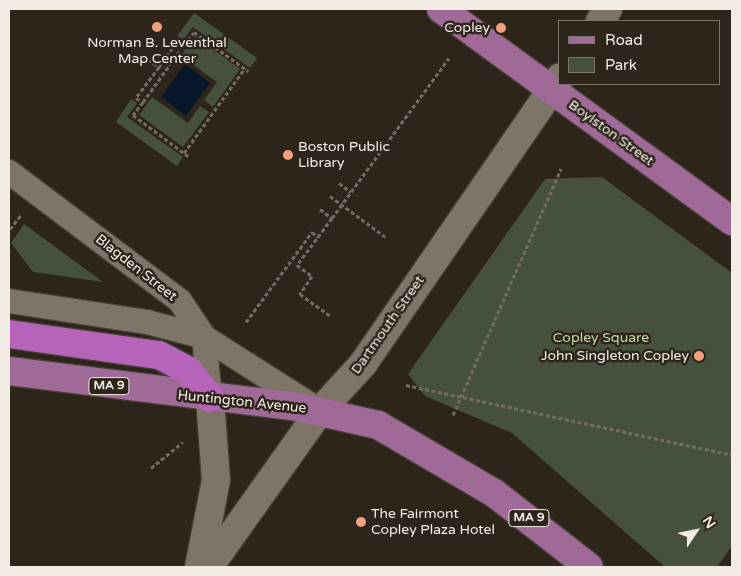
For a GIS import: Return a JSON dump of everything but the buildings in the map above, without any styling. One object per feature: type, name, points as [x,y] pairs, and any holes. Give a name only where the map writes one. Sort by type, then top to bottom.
[{"type":"highway","points":[[9,334],[159,355],[189,371],[210,398]]},
{"type":"main road","name":"Boylston Street","points":[[441,9],[555,83],[732,221]]},
{"type":"main road","points":[[601,20],[608,9]]},
{"type":"main road","name":"Dartmouth Street","points":[[208,567],[320,411],[363,364],[555,83]]},
{"type":"main road","name":"Huntington Avenue","points":[[9,371],[320,411]]},
{"type":"main road","points":[[199,567],[216,480],[210,398]]},
{"type":"main road","name":"MA 9","points":[[320,411],[378,425],[439,458],[515,507],[589,567]]},
{"type":"street","name":"Blagden Street","points":[[9,172],[153,278],[180,301],[204,337],[210,398]]},
{"type":"street","name":"Huntington Avenue","points":[[9,302],[148,322],[204,337],[320,411]]},
{"type":"path","points":[[183,153],[246,69],[194,32],[133,115],[183,153],[188,156]]},
{"type":"path","points":[[142,102],[136,98],[178,40],[184,45]]},
{"type":"path","points":[[148,58],[159,67]]},
{"type":"path","points":[[330,316],[300,294],[312,276],[297,265],[449,58]]},
{"type":"path","points":[[453,415],[561,169]]},
{"type":"path","points":[[339,183],[351,192]]},
{"type":"path","points":[[330,196],[387,238]]},
{"type":"path","points":[[320,209],[332,218]]},
{"type":"path","points":[[10,229],[22,215]]},
{"type":"path","points":[[246,322],[312,232],[318,237]]},
{"type":"path","points":[[406,385],[732,455]]},
{"type":"path","points":[[151,468],[183,442]]},
{"type":"green space","points":[[194,13],[257,58],[250,68],[193,27],[183,40],[177,36]]},
{"type":"green space","points":[[195,36],[240,69],[213,107],[204,100],[217,82],[185,59],[181,65],[177,61]]},
{"type":"green space","points":[[152,97],[188,123],[200,106],[209,112],[183,147],[139,115]]},
{"type":"green space","points":[[131,99],[137,103],[127,117],[183,157],[177,166],[116,122]]},
{"type":"green space","name":"Copley Square","points":[[602,177],[732,273],[732,546],[717,567],[665,567],[512,433],[425,396],[408,374],[545,179]]},
{"type":"green space","points":[[24,224],[103,282],[33,272],[11,243]]},
{"type":"water","points":[[185,64],[210,83],[186,116],[161,97]]},
{"type":"place","name":"Norman B. Leventhal Map Center","points":[[157,27]]},
{"type":"place","name":"Copley","points":[[501,28]]},
{"type":"place","name":"Boston Public Library","points":[[288,155]]},
{"type":"place","name":"John Singleton Copley","points":[[699,356]]},
{"type":"place","name":"The Fairmont Copley Plaza Hotel","points":[[361,522]]}]
